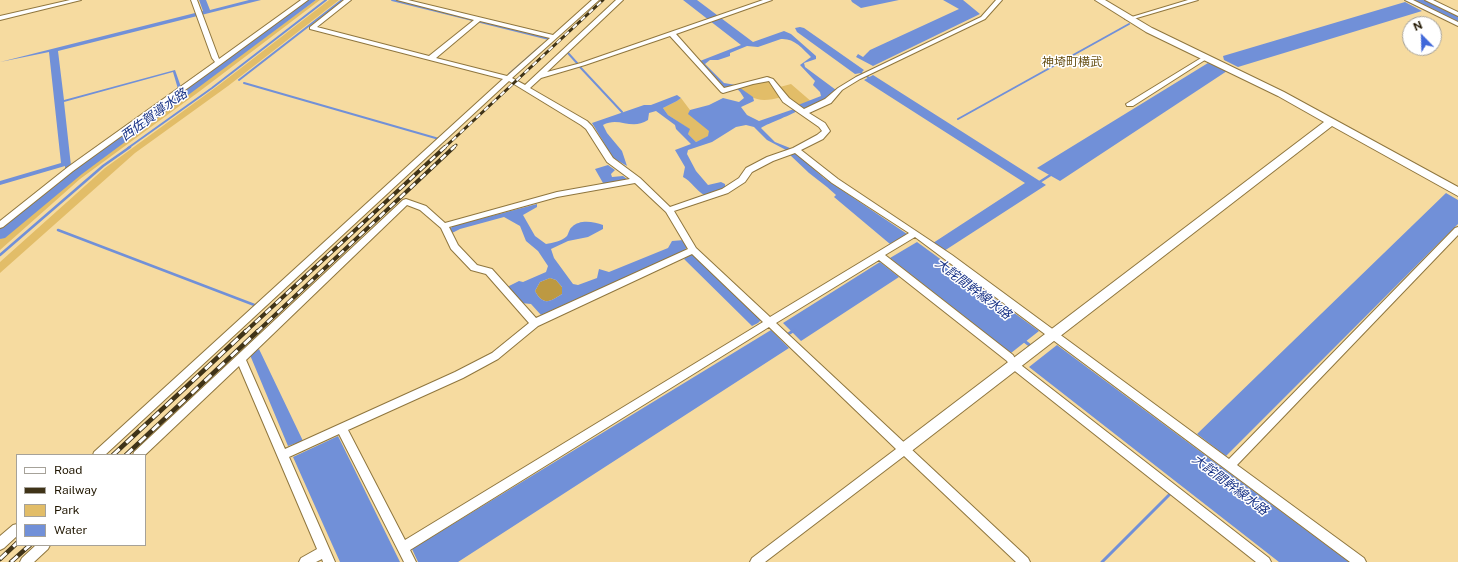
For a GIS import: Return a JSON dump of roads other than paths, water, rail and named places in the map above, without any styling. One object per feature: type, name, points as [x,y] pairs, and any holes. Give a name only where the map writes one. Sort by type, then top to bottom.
[{"type":"street","points":[[0,18],[78,0]]},
{"type":"street","points":[[194,0],[215,58],[219,63]]},
{"type":"street","points":[[0,225],[29,200],[94,150],[219,63],[305,0]]},
{"type":"street","points":[[348,0],[312,28],[508,78],[584,122],[610,160],[637,180],[669,210],[693,250],[1024,562]]},
{"type":"street","points":[[400,0],[555,37]]},
{"type":"street","points":[[99,454],[508,78],[596,0]]},
{"type":"street","points":[[526,88],[620,0]]},
{"type":"street","points":[[540,76],[583,64],[769,0]]},
{"type":"street","points":[[804,112],[828,100],[840,89],[865,74],[983,18],[999,0]]},
{"type":"street","points":[[1099,0],[1128,19],[1281,94],[1458,192]]},
{"type":"street","points":[[1128,19],[1195,0]]},
{"type":"street","points":[[1408,0],[1458,24]]},
{"type":"street","points":[[1428,0],[1458,14]]},
{"type":"street","points":[[430,58],[478,19]]},
{"type":"street","points":[[669,210],[725,191],[742,180],[749,170],[770,159],[796,150],[820,137],[826,131],[822,125],[786,100],[771,80],[767,79],[722,91],[671,34]]},
{"type":"street","points":[[1130,104],[1206,57]]},
{"type":"street","points":[[756,562],[1035,350],[1174,240],[1324,126],[1332,122]]},
{"type":"street","points":[[796,150],[834,181],[915,233],[937,249],[1360,562]]},
{"type":"street","points":[[445,231],[572,191],[598,186],[615,186],[637,180]]},
{"type":"street","points":[[139,454],[406,202],[423,208],[445,231],[454,248],[474,268],[489,271],[535,323]]},
{"type":"street","points":[[1230,465],[1458,230]]},
{"type":"street","points":[[403,548],[880,256],[915,233]]},
{"type":"street","points":[[282,455],[459,375],[495,356],[535,323],[693,250]]},
{"type":"street","points":[[880,256],[1010,358],[1014,365],[1265,562]]},
{"type":"street","points":[[240,358],[329,562]]},
{"type":"street","points":[[342,429],[410,562]]},
{"type":"street","points":[[0,544],[16,530]]},
{"type":"street","points":[[26,562],[43,546]]},
{"type":"street","points":[[305,562],[324,551]]},
{"type":"water","points":[[199,0],[206,0],[210,10],[249,0],[261,0],[58,51],[64,100],[175,70],[181,87],[178,89],[173,72],[64,102],[71,166],[65,170],[65,166],[0,185],[0,181],[61,163],[49,52],[0,62],[203,11]]},
{"type":"water","points":[[683,0],[697,0],[753,42],[784,31],[791,34],[816,56],[816,59],[804,63],[805,67],[836,90],[818,103],[798,110],[761,128],[775,142],[790,148],[824,178],[907,234],[890,244],[834,197],[836,195],[809,173],[786,150],[767,140],[754,127],[746,125],[736,127],[712,142],[688,150],[687,154],[696,171],[708,185],[721,182],[725,184],[725,188],[704,195],[683,177],[685,167],[675,150],[691,144],[676,129],[675,125],[656,111],[649,113],[648,120],[642,123],[631,124],[614,122],[603,125],[607,133],[622,151],[627,166],[613,158],[592,123],[644,105],[651,105],[677,95],[681,98],[663,108],[668,115],[690,129],[688,134],[696,142],[708,136],[709,131],[688,114],[690,110],[709,105],[723,98],[739,102],[744,98],[737,89],[723,87],[700,61],[741,45]],"holes":[[[781,39],[786,39],[798,44],[811,57],[800,65],[815,81],[813,85],[820,92],[821,96],[798,105],[794,109],[759,121],[747,115],[741,107],[754,101],[753,97],[736,85],[724,83],[705,64],[710,60],[718,60],[730,56],[730,53],[747,46],[758,47]]]},
{"type":"water","points":[[851,0],[899,0],[861,8]]},
{"type":"water","points":[[943,0],[963,0],[980,14],[873,66],[856,57],[858,54],[863,57],[870,50],[959,9]]},
{"type":"water","points":[[1413,0],[1424,0],[1458,16],[1458,22]]},
{"type":"water","points":[[1405,2],[1422,11],[1238,67],[1224,60],[1223,56]]},
{"type":"water","points":[[795,28],[804,28],[864,70],[861,73],[855,74],[797,32]]},
{"type":"water","points":[[1208,63],[1227,71],[1060,181],[1037,168]]},
{"type":"water","points":[[873,75],[1046,185],[944,251],[933,243],[1025,183],[864,80]]},
{"type":"water","points":[[608,165],[615,170],[611,174],[612,177],[623,176],[627,179],[616,183],[603,183],[595,169]]},
{"type":"water","points":[[1446,193],[1458,200],[1458,224],[1226,456],[1197,434]]},
{"type":"water","points":[[537,204],[537,207],[523,215],[535,236],[546,244],[557,242],[565,238],[575,224],[591,222],[603,225],[603,229],[588,237],[568,241],[551,249],[554,258],[573,284],[578,285],[597,278],[599,269],[609,272],[668,248],[672,241],[684,240],[687,247],[684,251],[541,315],[531,304],[521,303],[507,287],[519,281],[523,282],[546,272],[548,266],[538,251],[526,241],[520,226],[504,217],[460,229],[450,234],[448,231],[453,226]],"holes":[[[550,278],[556,280],[562,287],[562,294],[550,301],[544,301],[541,299],[535,291],[540,282]]]},
{"type":"water","points":[[917,242],[1039,331],[1011,353],[890,258]]},
{"type":"water","points":[[690,255],[694,255],[762,319],[752,326],[684,259]]},
{"type":"water","points":[[880,262],[899,277],[801,341],[783,323]]},
{"type":"water","points":[[771,330],[789,348],[458,562],[418,562],[412,549]]},
{"type":"water","points":[[1057,345],[1349,562],[1279,562],[1029,367]]},
{"type":"water","points":[[259,349],[303,441],[288,446],[250,355]]},
{"type":"water","points":[[338,436],[400,562],[340,562],[293,457]]},
{"type":"waterway","name":"西佐賀導水路","points":[[0,234],[77,171],[311,0]]},
{"type":"waterway","points":[[128,148],[212,88],[326,0]]},
{"type":"waterway","points":[[239,80],[342,0]]},
{"type":"waterway","points":[[392,0],[549,39]]},
{"type":"waterway","points":[[958,119],[1129,24]]},
{"type":"waterway","points":[[509,74],[541,46]]},
{"type":"waterway","points":[[568,53],[577,63]]},
{"type":"waterway","points":[[580,67],[622,112]]},
{"type":"waterway","name":"大詫間幹線水路","points":[[858,71],[871,79]]},
{"type":"waterway","points":[[244,83],[439,139]]},
{"type":"waterway","points":[[0,255],[103,166],[130,147]]},
{"type":"waterway","points":[[1038,183],[1052,174]]},
{"type":"waterway","points":[[58,230],[257,306]]},
{"type":"waterway","points":[[785,336],[793,331]]},
{"type":"waterway","name":"大詫間幹線水路","points":[[1023,340],[1032,347]]},
{"type":"waterway","points":[[1102,562],[1170,494]]},
{"type":"railway","points":[[444,148],[603,0]]},
{"type":"railway","points":[[245,332],[445,147]]},
{"type":"railway","points":[[257,332],[454,147]]},
{"type":"railway","points":[[114,454],[246,331]]},
{"type":"railway","points":[[127,454],[258,331]]},
{"type":"railway","points":[[0,559],[16,544]]},
{"type":"railway","points":[[11,562],[29,546]]},
{"type":"district","name":"神埼町横武","points":[[1072,62]]}]
